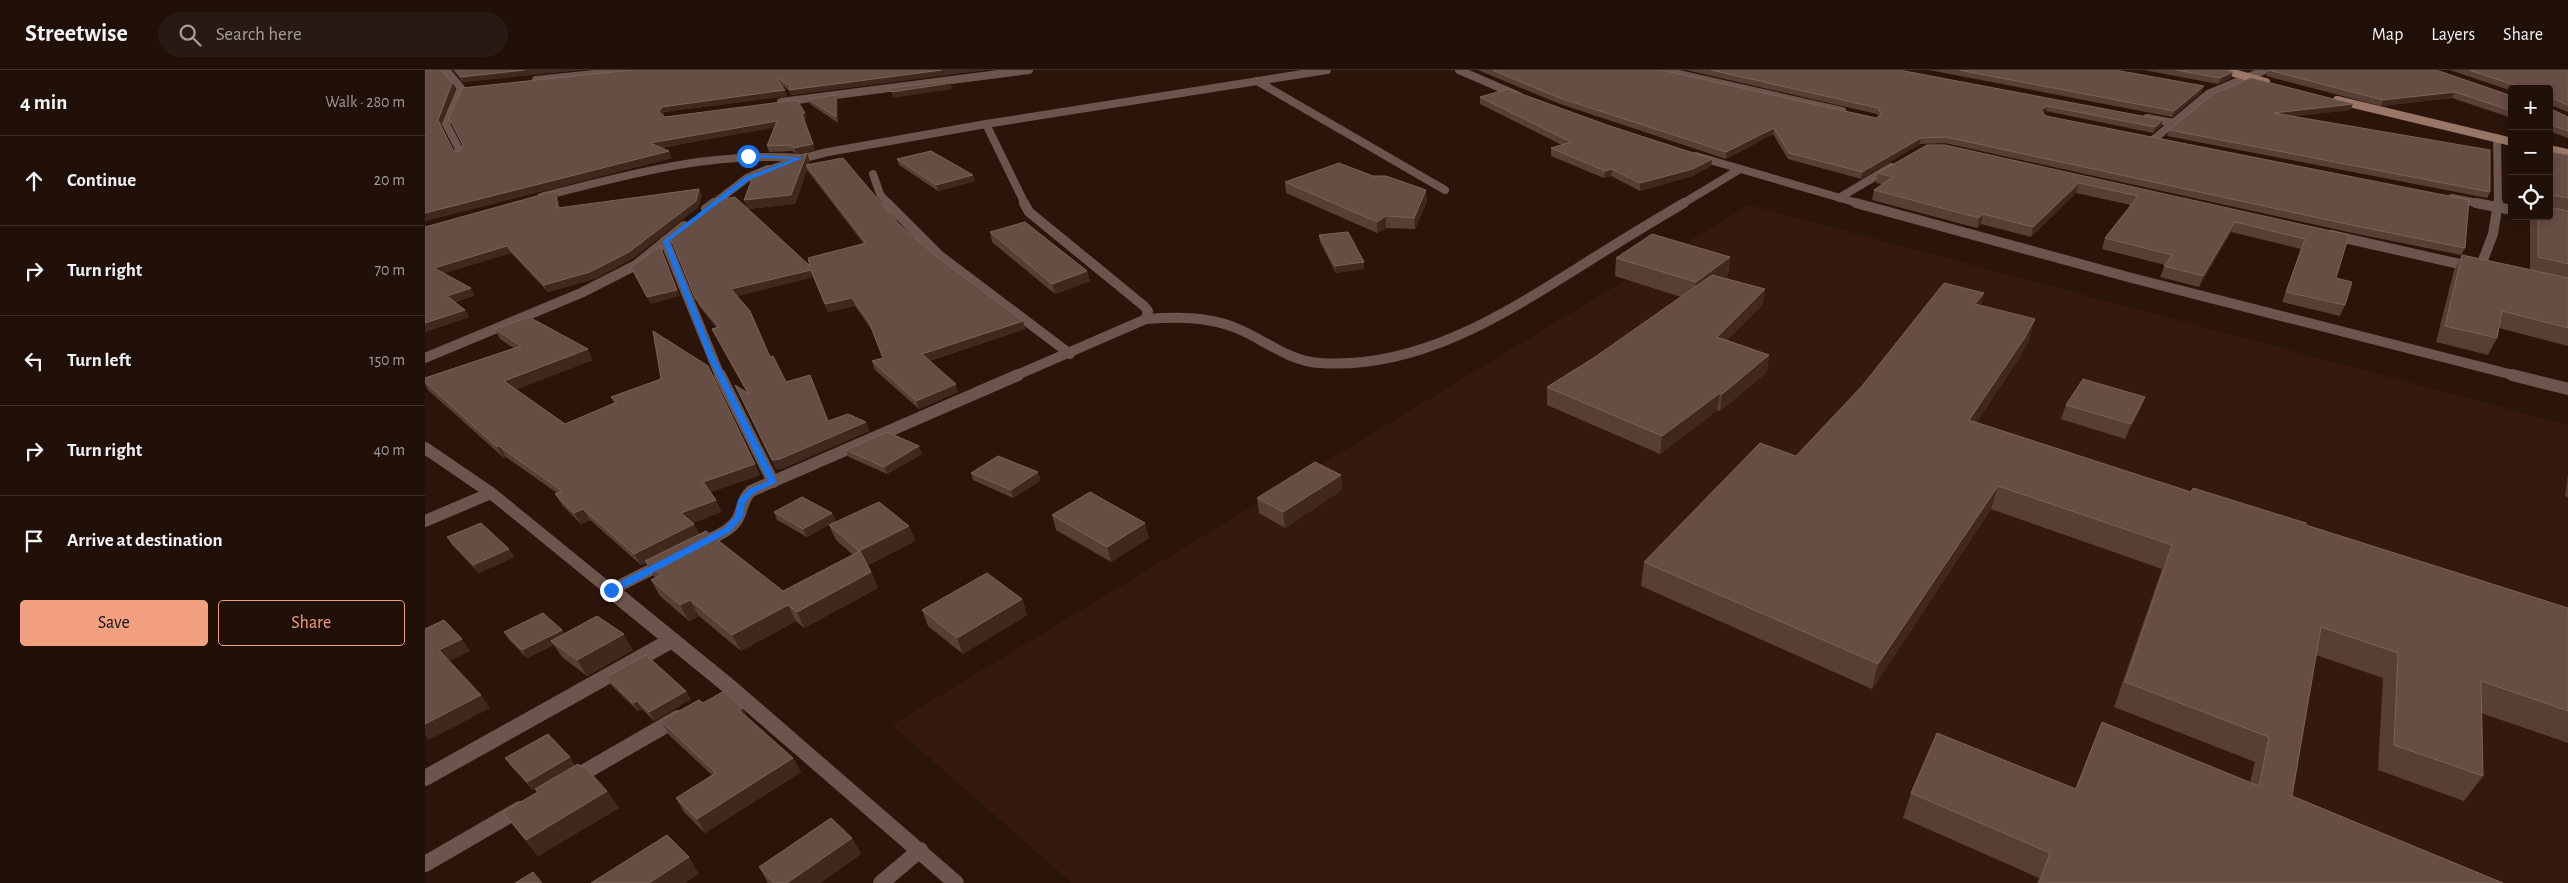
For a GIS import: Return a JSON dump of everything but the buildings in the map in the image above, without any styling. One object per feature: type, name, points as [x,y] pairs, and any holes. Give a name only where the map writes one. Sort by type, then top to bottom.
[{"type":"main road","points":[[2223,70],[2275,84]]},
{"type":"main road","points":[[2324,97],[2508,141]]},
{"type":"main road","points":[[2553,150],[2568,152]]},
{"type":"street","points":[[446,70],[461,88]]},
{"type":"street","points":[[528,81],[633,70]]},
{"type":"street","points":[[774,103],[1029,70]]},
{"type":"street","points":[[425,358],[581,293],[636,265],[747,178],[801,158],[986,124],[1327,70]]},
{"type":"street","points":[[1459,70],[1531,101]]},
{"type":"street","points":[[1661,70],[1847,112]]},
{"type":"street","points":[[2145,137],[2158,140],[2174,123],[2216,90],[2265,70]]},
{"type":"street","points":[[1257,81],[1445,190]]},
{"type":"street","points":[[461,88],[471,87]]},
{"type":"street","points":[[461,88],[446,124],[461,153]]},
{"type":"street","points":[[2207,88],[2216,90]]},
{"type":"street","points":[[2136,116],[2174,123]]},
{"type":"street","points":[[986,124],[1029,212],[1145,306],[1148,311],[1147,319]]},
{"type":"street","points":[[2325,234],[2484,269],[2498,207],[2497,138]]},
{"type":"street","points":[[1686,153],[1839,198],[2128,277],[2568,389]]},
{"type":"street","points":[[530,200],[644,171],[703,160],[748,156],[801,158]]},
{"type":"street","points":[[1839,198],[1897,164]]},
{"type":"street","points":[[611,590],[727,530],[739,517],[741,502],[751,491],[1147,319],[1175,317],[1211,320],[1237,328],[1283,355],[1317,363],[1346,364],[1387,360],[1425,350],[1461,337],[1534,296],[1740,168]]},
{"type":"street","points":[[873,174],[880,194],[940,256],[1070,354]]},
{"type":"street","points":[[2442,196],[2508,209]]},
{"type":"street","points":[[665,241],[710,355],[773,482]]},
{"type":"street","points":[[425,448],[491,493],[731,688],[956,883]]},
{"type":"street","points":[[425,521],[491,493]]},
{"type":"street","points":[[425,778],[672,640]]},
{"type":"street","points":[[714,697],[731,688]]},
{"type":"street","points":[[561,786],[689,712]]},
{"type":"street","points":[[425,864],[536,800]]},
{"type":"street","points":[[881,883],[920,850]]},
{"type":"shaded area","points":[[1749,205],[2568,425],[2568,883],[1072,883],[892,725]]},
{"type":"route","points":[[611,590],[727,530],[739,517],[741,502],[751,491],[773,482],[710,355],[693,307],[665,241],[747,178],[801,158],[748,156]]}]
